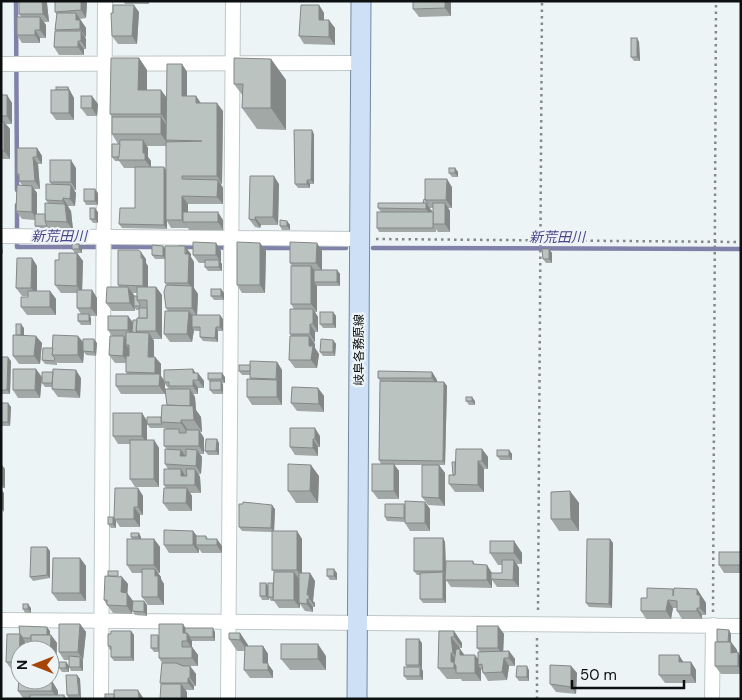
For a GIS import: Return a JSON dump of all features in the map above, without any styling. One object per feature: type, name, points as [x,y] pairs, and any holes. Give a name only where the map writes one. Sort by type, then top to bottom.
[{"type":"main road","name":"岐阜各務原線","points":[[357,699],[361,1]]},
{"type":"street","points":[[101,699],[105,1]]},
{"type":"street","points":[[228,699],[233,1]]},
{"type":"street","points":[[4,64],[360,63]]},
{"type":"street","points":[[4,236],[104,239],[360,239]]},
{"type":"street","points":[[1,620],[741,626]]},
{"type":"street","points":[[712,699],[713,625]]},
{"type":"path","points":[[537,699],[542,1]]},
{"type":"path","points":[[713,625],[716,1]]},
{"type":"path","points":[[360,239],[741,242]]},
{"type":"building","points":[[19,1],[42,1],[43,14],[19,14]]},
{"type":"building","points":[[55,1],[81,1],[81,10],[55,12]]},
{"type":"building","points":[[413,1],[445,1],[445,8],[413,9]]},
{"type":"building","points":[[113,5],[134,5],[132,36],[112,36],[111,13],[113,13]]},
{"type":"building","points":[[301,5],[319,5],[319,20],[329,20],[329,37],[299,36]]},
{"type":"building","points":[[57,13],[76,13],[76,20],[80,20],[80,29],[55,30]]},
{"type":"building","points":[[17,17],[40,17],[40,30],[35,30],[35,35],[17,35]]},
{"type":"building","points":[[55,31],[81,31],[81,41],[78,41],[78,47],[54,47]]},
{"type":"building","points":[[631,38],[637,38],[637,57],[631,57]]},
{"type":"building","points":[[111,58],[139,58],[138,90],[161,90],[161,114],[110,114]]},
{"type":"building","points":[[234,58],[271,59],[271,108],[242,108],[243,84],[234,84]]},
{"type":"building","points":[[167,64],[182,64],[182,96],[196,96],[196,103],[217,103],[217,176],[182,176],[182,179],[218,180],[217,197],[182,196],[182,220],[166,220],[166,142],[202,141],[166,140]]},
{"type":"building","points":[[56,87],[68,87],[68,90],[56,90]]},
{"type":"building","points":[[51,90],[69,90],[69,113],[51,113]]},
{"type":"building","points":[[1,95],[7,95],[7,116],[1,116]]},
{"type":"building","points":[[81,96],[92,96],[92,108],[81,108]]},
{"type":"building","points":[[112,117],[161,117],[161,134],[112,134]]},
{"type":"building","points":[[1,122],[4,122],[4,151],[1,151]]},
{"type":"building","points":[[294,130],[312,130],[311,180],[307,180],[307,184],[295,184]]},
{"type":"building","points":[[120,140],[143,140],[145,160],[118,160]]},
{"type":"building","points":[[112,144],[120,144],[119,157],[112,157]]},
{"type":"building","points":[[17,148],[37,148],[37,157],[33,157],[35,181],[19,181],[19,174],[17,174]]},
{"type":"building","points":[[50,160],[71,160],[71,182],[50,182]]},
{"type":"building","points":[[135,167],[164,167],[164,225],[119,224],[120,208],[135,208]]},
{"type":"building","points":[[449,168],[455,168],[455,173],[449,173]]},
{"type":"building","points":[[250,176],[274,176],[273,217],[249,219]]},
{"type":"building","points":[[425,179],[447,179],[446,200],[425,200]]},
{"type":"building","points":[[46,184],[71,185],[70,199],[63,198],[63,201],[46,200]]},
{"type":"building","points":[[17,185],[32,186],[32,212],[16,211]]},
{"type":"building","points":[[84,189],[95,189],[95,201],[84,201]]},
{"type":"building","points":[[45,203],[65,204],[67,222],[45,221]]},
{"type":"building","points":[[378,203],[426,203],[426,209],[378,208]]},
{"type":"building","points":[[433,203],[445,203],[445,224],[433,224]]},
{"type":"building","points":[[90,208],[95,208],[95,219],[90,219]]},
{"type":"building","points":[[183,212],[218,212],[218,222],[183,222]]},
{"type":"building","points":[[377,212],[433,212],[433,228],[377,228]]},
{"type":"building","points":[[35,214],[45,214],[47,226],[35,226]]},
{"type":"building","points":[[280,220],[287,221],[287,226],[280,226]]},
{"type":"building","points":[[193,242],[216,243],[216,255],[193,255]]},
{"type":"building","points":[[237,242],[260,243],[260,285],[237,285]]},
{"type":"building","points":[[290,242],[317,243],[316,263],[290,263]]},
{"type":"building","points":[[72,244],[79,244],[79,249],[72,249]]},
{"type":"building","points":[[152,245],[163,246],[163,256],[152,255]]},
{"type":"building","points":[[165,246],[185,246],[185,254],[189,254],[188,283],[165,283]]},
{"type":"building","points":[[542,249],[549,249],[549,259],[543,259]]},
{"type":"building","points":[[118,250],[138,250],[141,252],[141,258],[143,258],[143,286],[118,285]]},
{"type":"building","points":[[59,253],[77,253],[77,286],[55,285],[55,260],[59,260]]},
{"type":"building","points":[[17,258],[32,258],[31,288],[16,288]]},
{"type":"building","points":[[205,260],[219,260],[219,267],[205,267]]},
{"type":"building","points":[[291,266],[311,266],[311,304],[291,304]]},
{"type":"building","points":[[314,270],[337,270],[337,282],[314,282]]},
{"type":"building","points":[[166,285],[192,286],[192,308],[166,308],[164,292]]},
{"type":"building","points":[[107,287],[128,287],[130,303],[106,303]]},
{"type":"building","points":[[137,287],[156,287],[156,331],[136,331],[137,318],[147,318],[147,300],[137,300]]},
{"type":"building","points":[[211,289],[221,289],[221,296],[211,296]]},
{"type":"building","points":[[77,290],[92,290],[91,308],[77,308]]},
{"type":"building","points":[[28,291],[50,291],[50,307],[21,307],[21,297],[28,297]]},
{"type":"building","points":[[134,296],[137,296],[140,306],[134,306]]},
{"type":"building","points":[[139,308],[147,308],[147,318],[139,318]]},
{"type":"building","points":[[290,309],[313,309],[313,324],[310,324],[310,334],[290,334]]},
{"type":"building","points":[[165,311],[189,311],[187,334],[164,334]]},
{"type":"building","points":[[320,312],[333,312],[333,324],[320,324]]},
{"type":"building","points":[[78,314],[89,314],[89,321],[78,321]]},
{"type":"building","points":[[192,315],[220,315],[220,327],[216,327],[215,338],[200,337],[200,327],[192,327]]},
{"type":"building","points":[[108,316],[128,316],[128,330],[108,330]]},
{"type":"building","points":[[133,320],[137,320],[136,331],[138,333],[132,332]]},
{"type":"building","points":[[16,324],[21,324],[21,335],[16,335]]},
{"type":"building","points":[[126,332],[149,333],[148,357],[155,357],[155,373],[126,372],[126,356],[129,356],[129,345],[126,345]]},
{"type":"building","points":[[13,335],[36,336],[34,356],[13,356]]},
{"type":"building","points":[[53,335],[78,336],[78,355],[52,355]]},
{"type":"building","points":[[110,336],[124,336],[123,356],[109,355]]},
{"type":"building","points":[[290,336],[309,336],[309,346],[313,346],[311,360],[289,360]]},
{"type":"building","points":[[83,339],[94,339],[94,352],[83,351]]},
{"type":"building","points":[[321,339],[333,340],[333,352],[320,352]]},
{"type":"building","points":[[43,348],[53,348],[52,355],[55,358],[54,361],[42,360]]},
{"type":"building","points":[[1,357],[8,357],[7,390],[1,390]]},
{"type":"building","points":[[250,361],[277,362],[276,379],[250,378]]},
{"type":"building","points":[[239,365],[250,365],[250,371],[239,371]]},
{"type":"building","points":[[13,369],[36,369],[35,390],[13,390]]},
{"type":"building","points":[[53,369],[76,370],[75,390],[52,389]]},
{"type":"building","points":[[193,369],[193,373],[198,373],[198,380],[193,380],[193,386],[169,386],[169,382],[164,382],[164,370]]},
{"type":"building","points":[[378,371],[432,372],[432,378],[378,378]]},
{"type":"building","points":[[42,372],[53,372],[52,383],[42,383]]},
{"type":"building","points":[[208,373],[222,373],[222,379],[208,379]]},
{"type":"building","points":[[116,374],[160,374],[159,386],[116,386]]},
{"type":"building","points":[[247,379],[277,380],[277,397],[247,397]]},
{"type":"building","points":[[210,381],[221,381],[221,390],[210,390]]},
{"type":"building","points":[[380,381],[444,382],[443,461],[379,460]]},
{"type":"building","points":[[292,387],[318,388],[319,404],[291,403]]},
{"type":"building","points":[[165,389],[190,389],[190,406],[167,405]]},
{"type":"building","points":[[466,397],[472,397],[472,401],[466,401]]},
{"type":"building","points":[[1,403],[8,403],[8,422],[1,422]]},
{"type":"building","points":[[162,405],[193,406],[194,420],[181,420],[181,423],[161,422]]},
{"type":"building","points":[[113,413],[142,413],[142,436],[113,436]]},
{"type":"building","points":[[147,417],[161,417],[162,424],[147,424]]},
{"type":"building","points":[[290,428],[315,428],[313,448],[290,447]]},
{"type":"building","points":[[164,429],[179,429],[179,433],[186,433],[186,430],[199,430],[199,446],[164,446]]},
{"type":"building","points":[[206,439],[217,439],[216,451],[205,451]]},
{"type":"building","points":[[130,440],[154,440],[154,479],[130,479]]},
{"type":"building","points":[[165,449],[181,450],[180,456],[186,456],[186,449],[197,450],[196,466],[165,464]]},
{"type":"building","points":[[456,449],[482,449],[482,461],[478,461],[478,485],[449,484],[449,475],[455,475]]},
{"type":"building","points":[[497,450],[509,450],[509,456],[497,456]]},
{"type":"building","points":[[452,462],[455,462],[455,475],[453,475]]},
{"type":"building","points":[[288,464],[311,465],[310,491],[288,491]]},
{"type":"building","points":[[372,464],[394,464],[394,491],[372,491]]},
{"type":"building","points":[[422,465],[439,465],[439,498],[422,497]]},
{"type":"building","points":[[164,469],[181,469],[181,476],[187,476],[186,469],[195,469],[195,485],[164,485]]},
{"type":"building","points":[[115,488],[138,488],[138,507],[134,507],[134,519],[114,519]]},
{"type":"building","points":[[164,488],[187,488],[186,503],[163,503]]},
{"type":"building","points":[[570,491],[571,519],[551,519],[551,492]]},
{"type":"building","points":[[405,501],[425,502],[425,523],[405,523]]},
{"type":"building","points":[[243,502],[272,505],[271,528],[239,527],[239,504],[243,504]]},
{"type":"building","points":[[385,504],[404,504],[404,518],[385,517]]},
{"type":"building","points":[[108,517],[113,517],[113,524],[108,524]]},
{"type":"building","points":[[164,530],[193,531],[193,545],[164,545]]},
{"type":"building","points":[[272,531],[297,531],[297,570],[272,570]]},
{"type":"building","points":[[131,533],[139,533],[138,537],[131,537]]},
{"type":"building","points":[[196,536],[206,536],[206,539],[217,539],[217,545],[196,545]]},
{"type":"building","points":[[414,538],[443,538],[443,571],[414,571]]},
{"type":"building","points":[[127,539],[154,539],[154,565],[127,565]]},
{"type":"building","points":[[587,539],[610,539],[609,604],[586,603]]},
{"type":"building","points":[[490,541],[514,541],[514,553],[490,553]]},
{"type":"building","points":[[31,547],[47,547],[47,575],[30,577]]},
{"type":"building","points":[[719,552],[741,552],[741,565],[719,565]]},
{"type":"building","points":[[53,558],[80,558],[80,593],[52,593]]},
{"type":"building","points":[[502,560],[514,560],[513,580],[491,579],[491,573],[502,573]]},
{"type":"building","points":[[446,561],[473,561],[473,564],[487,565],[487,580],[445,580]]},
{"type":"building","points":[[142,569],[155,569],[155,576],[158,576],[158,597],[142,597]]},
{"type":"building","points":[[327,569],[334,569],[334,576],[327,576]]},
{"type":"building","points":[[108,571],[118,571],[118,576],[108,576]]},
{"type":"building","points":[[274,572],[294,572],[294,600],[273,600]]},
{"type":"building","points":[[443,572],[443,599],[420,599],[420,573]]},
{"type":"building","points":[[299,573],[310,573],[307,595],[309,595],[309,600],[307,599],[307,604],[299,603]]},
{"type":"building","points":[[105,576],[122,577],[121,592],[127,593],[127,606],[107,605],[107,600],[104,600]]},
{"type":"building","points":[[260,583],[266,583],[266,596],[260,596]]},
{"type":"building","points":[[268,583],[273,583],[273,597],[268,597]]},
{"type":"building","points":[[647,588],[673,589],[673,596],[674,588],[697,589],[697,595],[700,595],[700,608],[697,608],[697,611],[677,611],[677,601],[668,600],[666,611],[641,611],[641,598],[647,598]]},
{"type":"building","points":[[133,601],[144,601],[144,612],[132,611]]},
{"type":"building","points":[[23,604],[28,604],[28,609],[23,609]]},
{"type":"building","points":[[59,624],[80,624],[78,652],[60,652]]},
{"type":"building","points":[[159,624],[183,624],[183,633],[187,633],[187,641],[182,641],[182,647],[192,647],[192,658],[159,658]]},
{"type":"building","points":[[19,626],[47,627],[47,635],[31,635],[31,638],[23,638],[20,634],[20,637]]},
{"type":"building","points":[[477,626],[498,626],[498,648],[477,648]]},
{"type":"building","points":[[185,628],[213,628],[213,637],[190,637],[185,633]]},
{"type":"building","points":[[717,629],[729,630],[728,642],[717,642]]},
{"type":"building","points":[[111,631],[131,631],[131,657],[111,657],[111,646],[108,646],[108,634],[111,634]]},
{"type":"building","points":[[439,631],[454,631],[454,637],[451,637],[453,653],[451,653],[451,662],[454,662],[454,668],[438,668]]},
{"type":"building","points":[[229,633],[240,633],[240,640],[229,639]]},
{"type":"building","points":[[7,634],[20,634],[20,640],[10,640],[10,662],[6,662]]},
{"type":"building","points":[[31,635],[51,635],[51,640],[31,640]]},
{"type":"building","points":[[151,635],[158,635],[158,648],[151,648]]},
{"type":"building","points":[[406,639],[419,639],[419,665],[406,665]]},
{"type":"building","points":[[715,642],[731,642],[731,653],[738,652],[738,666],[715,666]]},
{"type":"building","points":[[281,644],[318,644],[318,659],[281,659]]},
{"type":"building","points":[[245,646],[263,646],[263,663],[268,663],[268,670],[244,670]]},
{"type":"building","points":[[456,649],[460,649],[460,655],[475,655],[475,673],[456,673],[454,663]]},
{"type":"building","points":[[509,651],[509,658],[504,658],[502,672],[483,673],[482,664],[478,665],[478,652]]},
{"type":"building","points":[[659,655],[679,655],[679,662],[691,662],[691,675],[659,675]]},
{"type":"building","points":[[69,656],[80,657],[80,667],[69,667]]},
{"type":"building","points":[[60,662],[66,662],[66,668],[60,668]]},
{"type":"building","points":[[162,663],[190,666],[188,683],[160,683]]},
{"type":"building","points":[[550,665],[571,666],[571,687],[550,684]]},
{"type":"building","points":[[517,666],[527,666],[527,677],[516,677]]},
{"type":"building","points":[[404,667],[420,667],[420,676],[404,676]]},
{"type":"building","points":[[66,675],[77,675],[79,695],[67,695]]},
{"type":"building","points":[[161,684],[181,684],[181,699],[160,699]]},
{"type":"building","points":[[18,690],[52,690],[52,691]]},
{"type":"building","points":[[114,690],[138,690],[139,699],[114,699]]},
{"type":"building","points":[[105,694],[114,694],[114,699],[105,699]]},
{"type":"building","points":[[30,695],[64,695],[64,699],[30,699]]},
{"type":"waterway","name":"新荒田川","points":[[16,1],[17,190]]},
{"type":"waterway","name":"新荒田川","points":[[17,205],[17,247],[158,247]]},
{"type":"waterway","name":"新荒田川","points":[[180,247],[198,247]]},
{"type":"waterway","name":"新荒田川","points":[[213,247],[230,248]]},
{"type":"waterway","name":"新荒田川","points":[[258,248],[295,248]]},
{"type":"waterway","name":"新荒田川","points":[[315,248],[346,248]]},
{"type":"waterway","name":"新荒田川","points":[[373,248],[741,249]]}]
